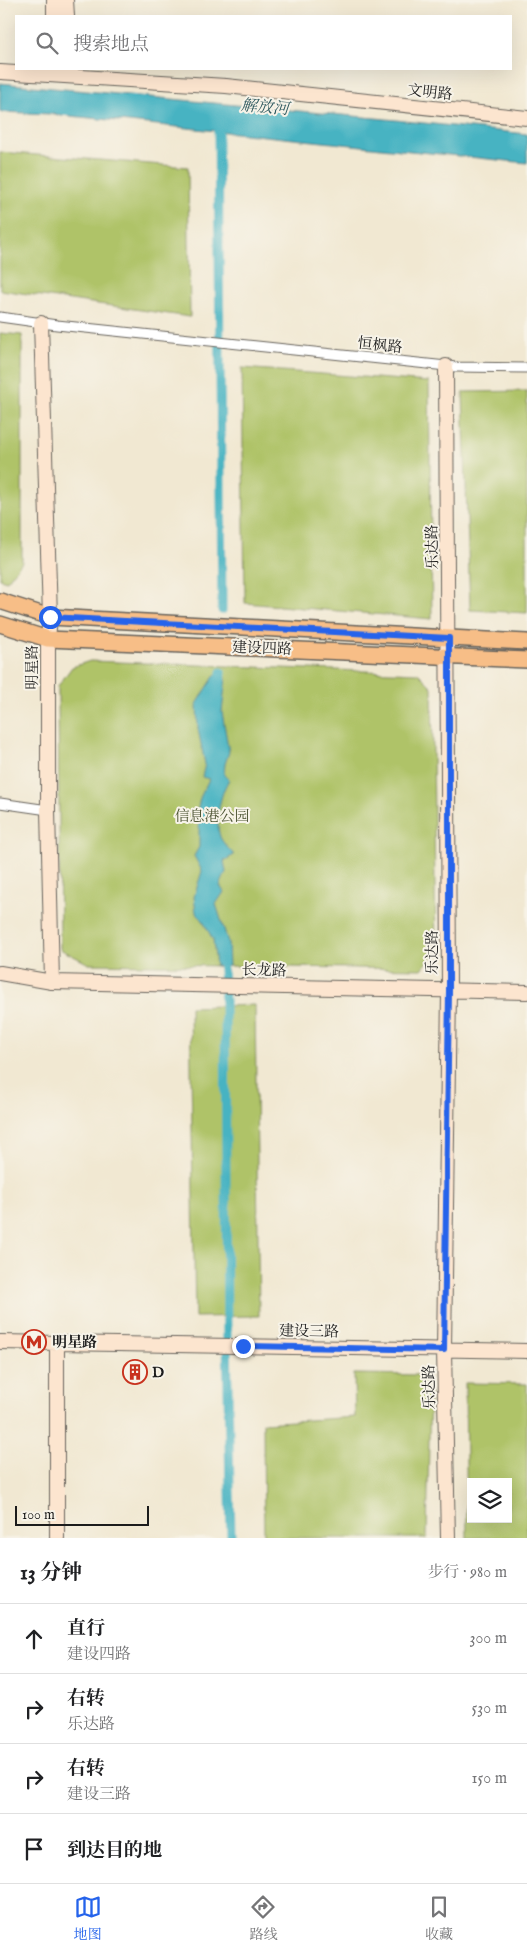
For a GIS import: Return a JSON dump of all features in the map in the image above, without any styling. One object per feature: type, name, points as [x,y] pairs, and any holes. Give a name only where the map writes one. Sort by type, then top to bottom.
[{"type":"main road","name":"建设四路","points":[[0,601],[50,617],[527,642]]},
{"type":"main road","name":"建设四路","points":[[0,624],[48,639],[527,660]]},
{"type":"street","points":[[54,0],[54,15]]},
{"type":"street","points":[[66,0],[67,15]]},
{"type":"street","name":"文明路","points":[[0,72],[62,73],[226,86],[527,118]]},
{"type":"street","points":[[0,317],[41,323]]},
{"type":"street","name":"恒枫路","points":[[41,323],[446,366],[527,368]]},
{"type":"street","name":"明星路","points":[[41,323],[50,617],[48,639],[48,810],[52,982]]},
{"type":"street","name":"乐达路","points":[[446,366],[449,638],[449,991],[444,1350],[448,1538]]},
{"type":"street","points":[[0,803],[48,810]]},
{"type":"street","name":"长龙路","points":[[0,973],[52,982],[527,992]]},
{"type":"street","name":"建设三路","points":[[0,1342],[527,1350]]},
{"type":"street","points":[[57,1343],[57,1538]]},
{"type":"green space","points":[[0,152],[188,167],[190,317],[0,290]]},
{"type":"green space","points":[[0,333],[22,335],[22,562],[7,581],[0,579]]},
{"type":"green space","points":[[242,368],[429,382],[432,619],[245,603]]},
{"type":"green space","points":[[527,391],[527,613],[470,610],[463,392]]},
{"type":"green space","name":"信息港公园","points":[[90,661],[418,673],[432,687],[436,951],[422,969],[89,964],[60,949],[58,686],[72,667]]},
{"type":"green space","points":[[255,1005],[259,1316],[195,1317],[190,1007]]},
{"type":"green space","points":[[354,1374],[422,1375],[430,1391],[427,1538],[264,1538],[263,1423],[355,1417]]},
{"type":"green space","points":[[465,1383],[527,1384],[527,1538],[467,1538]]},
{"type":"water","points":[[0,83],[527,134],[527,163],[51,114],[0,112]]},
{"type":"water","points":[[215,675],[226,677],[222,712],[229,752],[224,775],[229,780],[221,800],[218,825],[221,839],[234,855],[224,861],[226,872],[220,886],[224,892],[216,904],[228,942],[229,966],[216,966],[213,940],[202,919],[196,913],[194,897],[202,871],[194,856],[199,847],[199,821],[197,813],[200,798],[209,779],[202,777],[205,764],[198,729],[197,704]]},
{"type":"waterway","points":[[218,120],[222,610]]},
{"type":"waterway","points":[[220,687],[221,672]]},
{"type":"waterway","points":[[222,956],[225,1001],[227,1339],[231,1538]]},
{"type":"place","name":"明星路","points":[[34,1342]]},
{"type":"place","name":"D","points":[[135,1372]]},
{"type":"route","points":[[50,617],[449,638],[449,991],[444,1350],[243,1346]]},
{"type":"water label","name":"解放河","points":[[265,106]]}]
